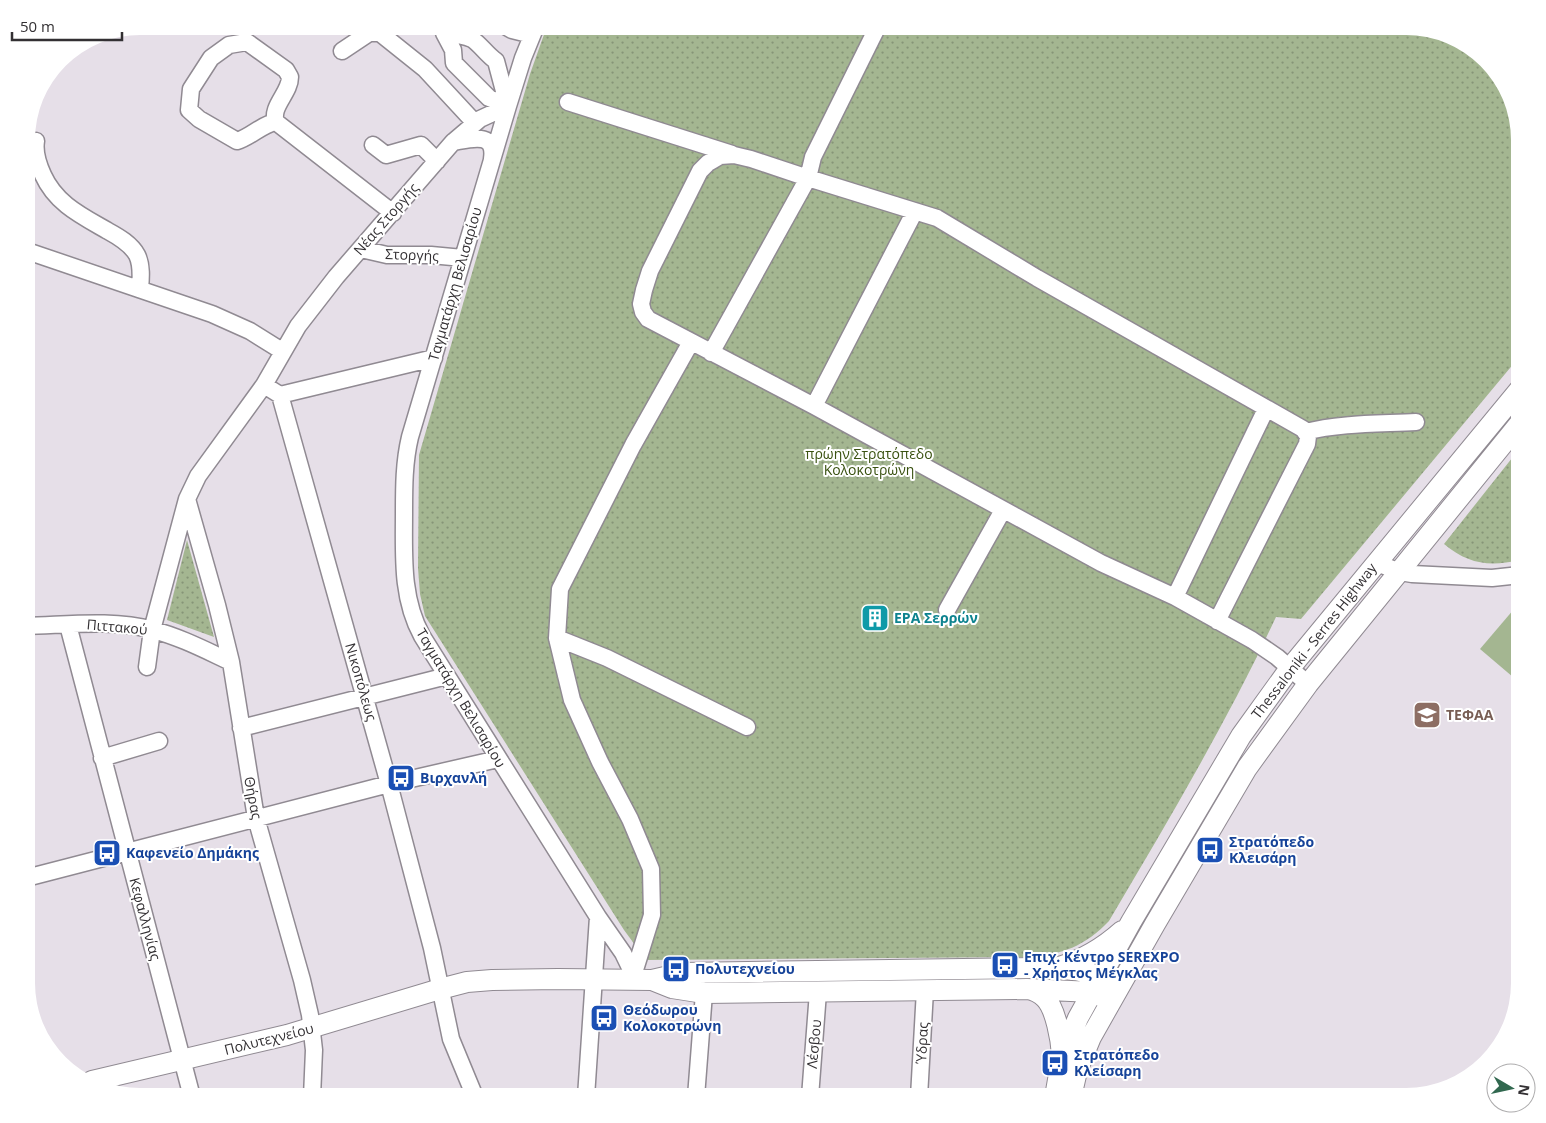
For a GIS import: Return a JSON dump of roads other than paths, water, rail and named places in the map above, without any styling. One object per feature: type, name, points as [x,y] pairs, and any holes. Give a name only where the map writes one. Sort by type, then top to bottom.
[{"type":"main road","name":"Thessaloniki - Serres Highway","points":[[1062,1056],[1073,1030],[1130,922],[1241,736],[1290,668],[1511,400]]},
{"type":"main road","name":"Thessaloniki - Serres Highway","points":[[1073,1088],[1081,1060],[1116,993],[1248,768],[1308,684],[1511,434]]},
{"type":"main road","points":[[1054,968],[1078,960],[1100,948],[1116,937],[1130,922]]},
{"type":"main road","name":"Πολυτεχνείου","points":[[98,1079],[312,1028],[467,982],[641,978],[682,973],[1054,968]]},
{"type":"main road","points":[[1054,968],[1072,969],[1116,993]]},
{"type":"main road","name":"Πολυτεχνείου","points":[[641,978],[672,988],[704,993],[1027,989],[1097,984]]},
{"type":"main road","points":[[1027,989],[1041,994],[1047,1001],[1060,1035],[1062,1056],[1057,1088]]},
{"type":"street","points":[[342,51],[366,35]]},
{"type":"street","points":[[382,35],[425,69],[475,123]]},
{"type":"street","points":[[445,35],[453,50],[454,63],[489,98],[508,106]]},
{"type":"street","points":[[458,35],[473,40],[488,56],[496,61],[508,106]]},
{"type":"street","name":"Ταγματάρχη Βελισαρίου","points":[[532,35],[508,106],[413,425],[406,457],[405,576],[408,600],[414,620],[446,676],[598,917],[641,978]]},
{"type":"street","points":[[711,353],[808,178],[813,157],[874,35]]},
{"type":"street","points":[[276,122],[269,123],[246,139],[237,141],[199,119],[189,110],[191,89],[211,58],[229,45],[246,42],[286,70],[290,77],[289,84],[274,115],[276,122],[393,213]]},
{"type":"street","points":[[568,102],[937,218],[1037,278],[1306,432],[1308,436],[1307,444],[1217,621]]},
{"type":"street","name":"Νέας Στοργής","points":[[147,667],[152,630],[187,500],[198,476],[264,385],[282,351],[310,309],[453,142],[488,114],[508,106]]},
{"type":"street","points":[[453,142],[481,138],[488,142],[493,150],[492,160]]},
{"type":"street","points":[[36,141],[35,149],[38,163],[47,185],[54,195],[75,212],[125,242],[136,254],[141,277],[140,289]]},
{"type":"street","points":[[373,146],[386,155],[421,145],[437,160]]},
{"type":"street","points":[[734,155],[720,156],[708,163],[700,171],[650,271],[641,304],[643,312],[648,319],[814,406],[1101,563],[1175,597],[1252,640],[1308,684]]},
{"type":"street","points":[[814,406],[915,211]]},
{"type":"street","name":"Στοργής","points":[[361,249],[387,255],[431,255],[463,258]]},
{"type":"street","points":[[35,254],[185,303],[235,323],[282,351]]},
{"type":"street","points":[[641,978],[652,915],[651,869],[630,819],[600,762],[572,700],[557,638],[560,589],[633,445],[691,342]]},
{"type":"street","points":[[264,385],[280,395],[434,358]]},
{"type":"street","name":"Νικοπόλεως","points":[[280,395],[389,784],[432,948],[451,1039],[471,1088]]},
{"type":"street","points":[[1175,597],[1266,409]]},
{"type":"street","points":[[1306,432],[1416,422]]},
{"type":"street","name":"Θήρας","points":[[187,500],[231,662],[256,818],[302,980],[312,1028],[314,1064],[313,1088]]},
{"type":"street","points":[[947,610],[1003,510]]},
{"type":"street","points":[[1377,563],[1400,572],[1426,575],[1492,578],[1511,576]]},
{"type":"street","name":"Πιττακού","points":[[35,626],[109,624],[152,630],[182,640],[231,662]]},
{"type":"street","name":"Κεφαλληνίας","points":[[68,625],[190,1088]]},
{"type":"street","points":[[557,638],[607,658],[747,727]]},
{"type":"street","points":[[241,728],[446,676]]},
{"type":"street","points":[[102,758],[159,740]]},
{"type":"street","points":[[35,876],[389,784],[498,759]]},
{"type":"street","points":[[587,1088],[598,917]]},
{"type":"street","name":"Ύδρας","points":[[919,1088],[925,990]]},
{"type":"street","name":"Λέσβου","points":[[811,1088],[818,992]]},
{"type":"street","points":[[697,1088],[704,993]]},
{"type":"place","name":"ΕΡΑ Σερρών","points":[[875,618]]},
{"type":"place","name":"ΤΕΦΑΑ","points":[[1427,715]]},
{"type":"place","name":"Βιρχανλή","points":[[401,778]]},
{"type":"place","name":"Στρατόπεδο Κλεισάρη","points":[[1210,850]]},
{"type":"place","name":"Καφενείο Δημάκης","points":[[107,853]]},
{"type":"place","name":"Επιχ. Κέντρο SEREXPO - Χρήστος Μέγκλας","points":[[1005,965]]},
{"type":"place","name":"Πολυτεχνείου","points":[[676,969]]},
{"type":"place","name":"Θεόδωρου Κολοκοτρώνη","points":[[604,1018]]},
{"type":"place","name":"Στρατόπεδο Κλείσαρη","points":[[1055,1063]]},
{"type":"park label","name":"πρώην Στρατόπεδο Κολοκοτρώνη","points":[[869,462]]}]
